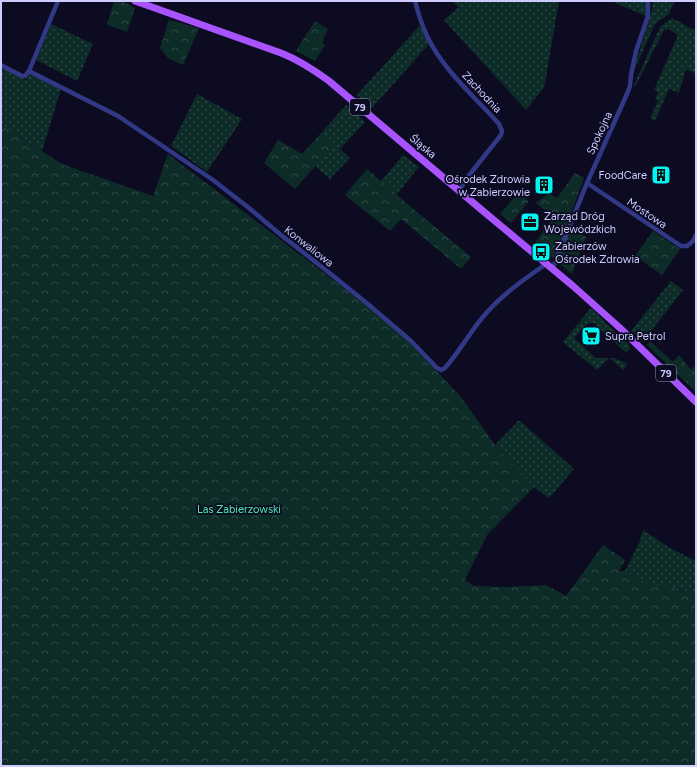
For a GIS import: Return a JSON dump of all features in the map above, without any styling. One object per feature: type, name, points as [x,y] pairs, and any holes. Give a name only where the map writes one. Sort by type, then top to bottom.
[{"type":"main road","name":"Śląska","points":[[135,1],[290,56],[329,81],[552,270],[573,286],[620,328],[696,402]]},
{"type":"street","points":[[29,71],[58,1]]},
{"type":"street","name":"Zachodnia","points":[[415,1],[427,36],[436,52],[452,73],[499,124],[501,129],[501,135],[467,178],[459,191]]},
{"type":"street","name":"Spokojna","points":[[552,270],[587,183],[628,94],[636,51],[648,16],[648,1]]},
{"type":"street","name":"Konwaliowa","points":[[1,65],[22,76],[25,76],[29,71],[118,116],[213,180],[369,305],[411,341],[437,368],[442,370],[449,363],[481,318],[497,301],[546,264]]},
{"type":"street","name":"Mostowa","points":[[587,183],[681,246],[687,246],[696,235]]},
{"type":"green space","points":[[114,1],[121,1],[135,8],[127,32],[107,25]]},
{"type":"green space","points":[[451,1],[559,1],[545,83],[543,89],[526,110],[444,20],[459,7]]},
{"type":"green space","points":[[611,1],[647,1],[646,16]]},
{"type":"green space","points":[[653,1],[675,1],[668,15],[655,24],[632,75],[651,14]]},
{"type":"green space","points":[[672,18],[696,31],[696,74],[686,69],[679,93],[669,89],[655,121],[650,118],[658,101],[655,99],[658,92],[654,90],[678,35],[669,29],[664,30],[635,87],[634,85],[660,27]]},
{"type":"green space","points":[[169,20],[199,28],[183,65],[168,58],[160,48]]},
{"type":"green space","points":[[315,21],[328,29],[322,42],[325,45],[315,61],[296,51]]},
{"type":"green space","points":[[51,24],[93,44],[77,81],[36,60]]},
{"type":"green space","points":[[420,25],[429,44],[372,108],[357,95]]},
{"type":"green space","points":[[1,67],[26,80],[30,72],[61,89],[42,151],[1,125]]},
{"type":"green space","points":[[197,94],[242,119],[207,172],[171,146]]},
{"type":"green space","points":[[346,105],[365,122],[340,149],[350,158],[330,179],[315,166],[335,144],[322,132]]},
{"type":"green space","name":"Las Zabierzowski","points":[[1,125],[62,164],[153,196],[168,154],[378,314],[411,344],[461,397],[495,445],[534,487],[487,535],[465,580],[474,586],[508,587],[546,585],[566,596],[603,545],[625,560],[619,571],[625,571],[639,579],[664,588],[665,586],[696,593],[696,766],[1,766]]},
{"type":"green space","points":[[322,132],[335,144],[295,189],[264,163],[278,140],[302,154]]},
{"type":"green space","points":[[403,155],[419,167],[396,195],[381,181]]},
{"type":"green space","points":[[367,169],[471,257],[461,269],[401,219],[390,231],[345,195]]},
{"type":"green space","points":[[575,173],[584,178],[567,225],[586,237],[572,274],[535,243],[553,217],[536,203],[549,193],[557,198]]},
{"type":"green space","points":[[518,193],[529,201],[511,223],[500,214]]},
{"type":"green space","points":[[653,231],[680,249],[662,275],[635,256]]},
{"type":"green space","points":[[671,281],[683,290],[643,341],[631,331]]},
{"type":"green space","points":[[592,308],[628,343],[630,348],[627,352],[625,352],[594,323],[583,327],[575,339],[596,358],[609,358],[597,370],[563,342]]},
{"type":"green space","points":[[650,341],[673,362],[679,355],[691,370],[696,364],[696,392],[647,345]]},
{"type":"green space","points":[[609,358],[614,358],[626,363],[627,365],[623,370]]},
{"type":"green space","points":[[519,420],[574,469],[549,498],[534,487],[495,445]]},
{"type":"green space","points":[[643,530],[670,548],[696,561],[696,593],[665,586],[664,589],[639,579],[625,571],[639,543]]},
{"type":"place","name":"FoodCare","points":[[661,175]]},
{"type":"place","name":"Ośrodek Zdrowia w Zabierzowie","points":[[544,185]]},
{"type":"place","name":"Zarząd Dróg Wojewódzkich","points":[[530,222]]},
{"type":"place","name":"Zabierzów Ośrodek Zdrowia","points":[[541,252]]},
{"type":"place","name":"Supra Petrol","points":[[591,336]]}]
